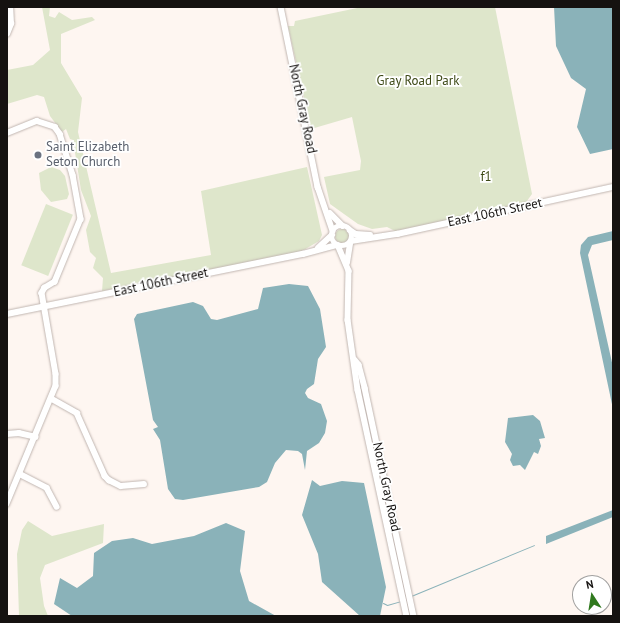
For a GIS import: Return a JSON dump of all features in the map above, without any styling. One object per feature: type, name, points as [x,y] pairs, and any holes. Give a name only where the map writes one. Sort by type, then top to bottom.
[{"type":"street","points":[[7,34],[11,24],[10,7]]},
{"type":"street","name":"North Gray Road","points":[[281,7],[318,187],[327,210],[332,233],[347,264],[350,280],[348,320],[355,360],[358,390],[405,590],[414,615]]},
{"type":"street","points":[[7,133],[37,121],[55,127],[60,134],[73,175],[81,219],[55,282],[42,290],[43,307],[56,378],[52,399],[7,504]]},
{"type":"street","name":"East 106th Street","points":[[7,314],[376,236],[401,233],[613,187]]},
{"type":"street","name":"North Gray Road","points":[[327,210],[343,226],[350,230],[347,264]]},
{"type":"street","name":"East 106th Street","points":[[314,250],[332,233],[343,226]]},
{"type":"street","name":"East 106th Street","points":[[350,230],[356,234],[376,236]]},
{"type":"street","points":[[52,399],[78,413],[105,476],[109,480],[121,486],[144,484]]},
{"type":"street","points":[[7,434],[19,433],[36,437]]},
{"type":"street","points":[[20,474],[47,488],[57,508]]},
{"type":"street","name":"North Gray Road","points":[[405,590],[407,616]]},
{"type":"green space","points":[[42,7],[50,7],[49,16],[55,18],[59,12],[72,20],[92,17],[95,20],[61,34],[61,63],[82,98],[78,132],[111,273],[211,255],[201,191],[307,167],[322,235],[319,241],[297,254],[102,291],[103,278],[93,268],[96,258],[90,252],[86,230],[91,216],[81,190],[73,140],[70,139],[66,129],[62,132],[50,116],[44,97],[37,95],[7,104],[7,70],[33,65],[50,50]]},
{"type":"green space","name":"Gray Road Park","points":[[362,7],[495,7],[532,194],[524,205],[397,232],[387,227],[372,229],[358,224],[330,204],[324,177],[360,170],[361,161],[352,117],[311,129],[288,26],[294,26],[295,21]]},
{"type":"green space","points":[[51,167],[60,170],[65,176],[69,194],[67,199],[51,202],[41,190],[39,173]]},
{"type":"green space","points":[[46,204],[73,215],[48,276],[21,265]]},
{"type":"green space","points":[[339,229],[345,229],[349,233],[349,239],[345,243],[339,243],[335,239],[335,233]]},
{"type":"green space","points":[[28,521],[52,536],[104,524],[103,543],[45,565],[40,578],[44,606],[48,616],[19,616],[17,554],[22,530]]},
{"type":"water","points":[[554,7],[613,7],[613,149],[590,154],[577,127],[586,89],[571,78],[556,46]]},
{"type":"water","points":[[613,231],[613,240],[592,245],[588,255],[613,367],[613,409],[580,253],[581,245],[588,237]]},
{"type":"water","points":[[289,284],[308,286],[320,309],[326,347],[318,359],[314,384],[307,389],[305,393],[308,398],[321,404],[327,421],[325,433],[319,443],[307,451],[305,470],[302,454],[298,451],[286,450],[275,463],[267,482],[259,487],[183,500],[175,499],[168,489],[160,440],[153,429],[158,427],[153,420],[134,319],[137,314],[193,302],[203,306],[211,319],[217,320],[258,309],[263,288]]},
{"type":"water","points":[[533,415],[540,421],[545,438],[539,439],[541,446],[538,454],[534,452],[525,470],[520,465],[513,466],[510,460],[512,454],[505,442],[508,418]]},
{"type":"water","points":[[312,480],[320,486],[342,481],[364,483],[386,587],[380,616],[360,616],[322,582],[318,554],[302,515]]},
{"type":"water","points":[[613,510],[613,517],[546,544],[546,536]]},
{"type":"water","points":[[226,523],[245,531],[240,571],[249,601],[276,616],[72,616],[54,604],[60,578],[77,588],[93,576],[94,553],[112,541],[133,538],[152,544],[194,536]]},
{"type":"waterway","points":[[411,596],[534,545]]},
{"type":"waterway","points":[[383,603],[387,605],[401,601]]},
{"type":"place","name":"Saint Elizabeth Seton Church","points":[[38,155]]},
{"type":"park label","name":"f1","points":[[486,177]]}]
